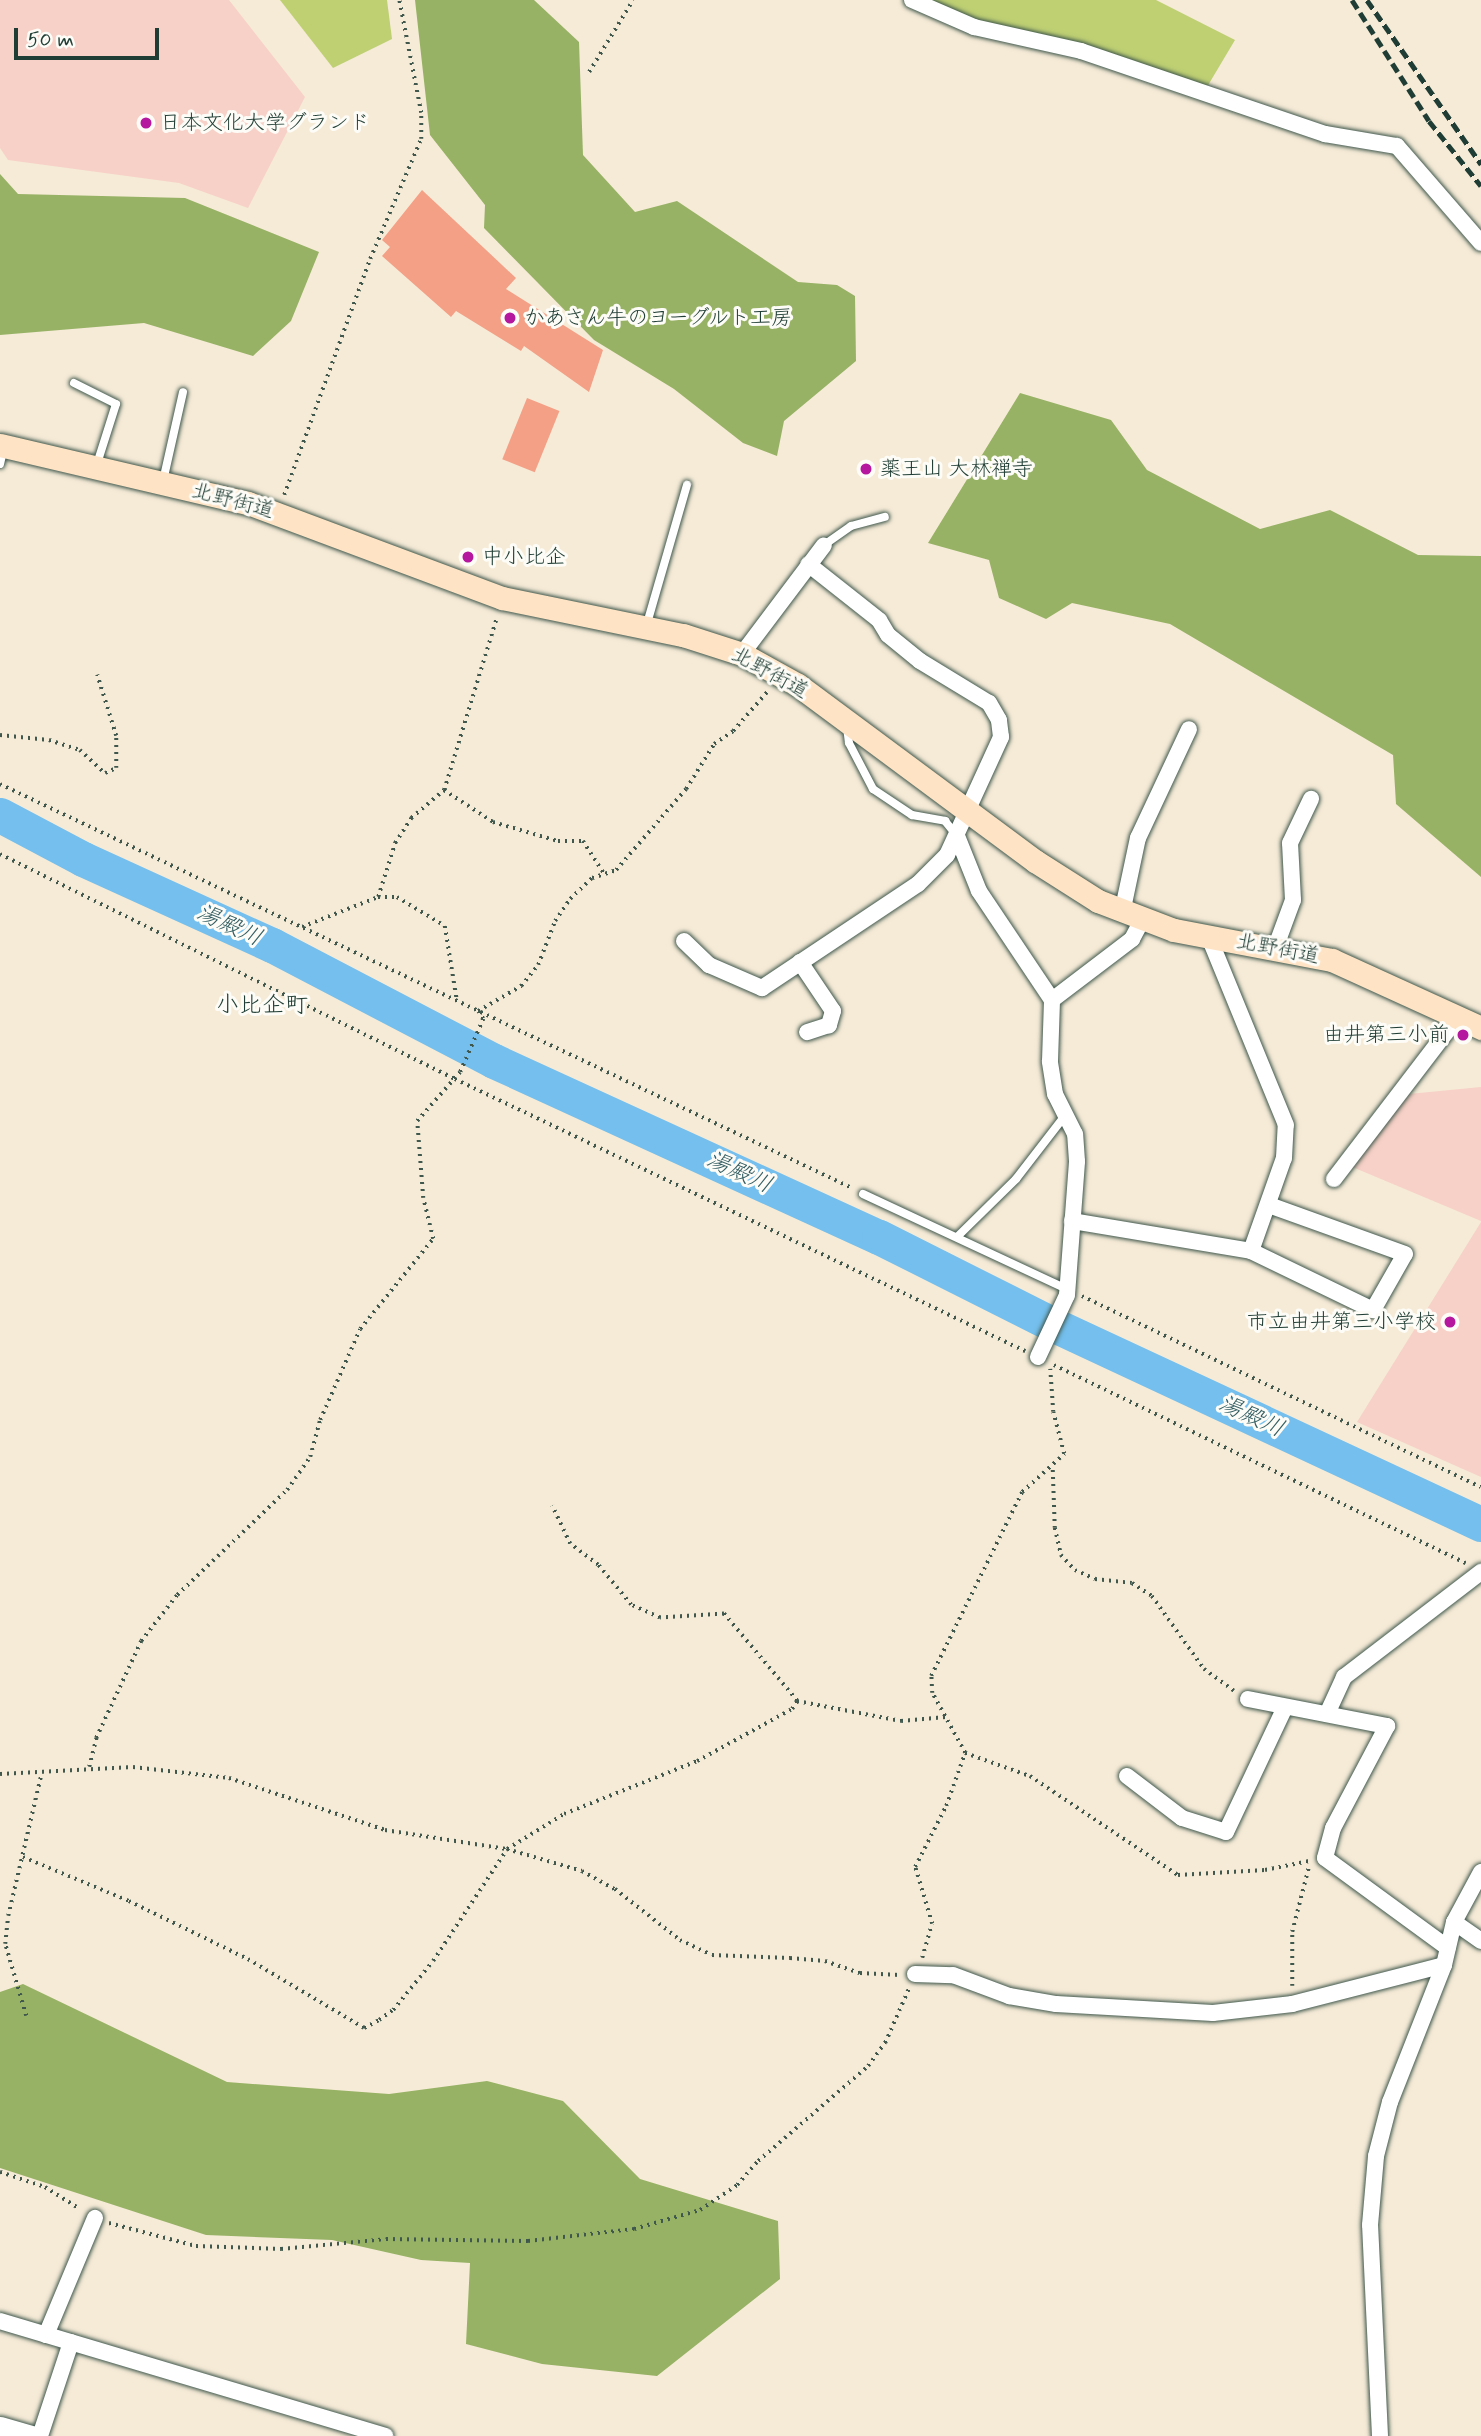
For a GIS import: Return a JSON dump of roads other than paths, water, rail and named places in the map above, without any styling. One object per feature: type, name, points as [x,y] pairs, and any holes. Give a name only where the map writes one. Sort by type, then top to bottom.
[{"type":"main road","name":"北野街道","points":[[1,452],[96,468],[284,515],[502,598],[646,628],[742,654],[782,674],[1055,875],[1132,917],[1209,937],[1276,947],[1343,964],[1481,1028]]},
{"type":"street","points":[[912,0],[974,27],[1081,51],[1325,134],[1398,146],[1481,243]]},
{"type":"street","points":[[742,654],[824,545]]},
{"type":"street","points":[[684,941],[709,965],[762,988],[918,884],[947,855],[965,809],[1001,737],[996,711],[920,662],[879,620],[808,564]]},
{"type":"street","points":[[1052,1000],[1132,939],[1138,838],[1189,729]]},
{"type":"street","points":[[1276,947],[1293,900],[1290,843],[1311,799]]},
{"type":"street","points":[[957,835],[979,891],[1052,1000],[1050,1061],[1064,1117],[1075,1134],[1077,1161],[1067,1292],[1039,1354]]},
{"type":"street","points":[[1209,937],[1284,1116],[1284,1158],[1251,1251]]},
{"type":"street","points":[[800,962],[833,1011],[829,1025],[807,1032]]},
{"type":"street","points":[[1334,1179],[1458,1017]]},
{"type":"street","points":[[1072,1221],[1251,1251],[1373,1310],[1405,1254],[1269,1205]]},
{"type":"street","points":[[1327,1714],[1344,1678],[1480,1571]]},
{"type":"street","points":[[1248,1699],[1387,1726],[1317,1859],[1448,1948]]},
{"type":"street","points":[[1127,1776],[1182,1818],[1226,1832],[1285,1707]]},
{"type":"street","points":[[1380,2436],[1370,2225],[1376,2156],[1390,2102],[1444,1965],[1454,1922],[1481,1872]]},
{"type":"street","points":[[1454,1922],[1481,1941]]},
{"type":"street","points":[[915,1974],[953,1975],[1009,1996],[1115,2010],[1213,2013],[1292,2004],[1444,1965]]},
{"type":"street","points":[[46,2335],[95,2218]]},
{"type":"street","points":[[0,2322],[385,2436]]},
{"type":"street","points":[[0,2426],[37,2436],[71,2342]]},
{"type":"lane","points":[[74,383],[116,404],[96,468]]},
{"type":"lane","points":[[162,483],[183,392]]},
{"type":"lane","points":[[646,628],[687,485]]},
{"type":"lane","points":[[824,545],[851,526],[885,517]]},
{"type":"lane","points":[[847,720],[849,743],[873,789],[912,815],[944,821],[957,835]]},
{"type":"lane","points":[[957,1237],[1016,1179],[1064,1117]]},
{"type":"lane","points":[[863,1194],[1067,1292]]},
{"type":"waterway","name":"湯殿川","points":[[0,815],[83,859],[272,945],[494,1061],[879,1237],[1054,1325],[1481,1524]]},
{"type":"railway","points":[[1352,0],[1429,121],[1481,186]]},
{"type":"railway","points":[[1367,0],[1481,164]]},
{"type":"place","name":"日本文化大学グランド","points":[[146,123]]},
{"type":"place","name":"かあさん牛のヨーグルト工房","points":[[510,318]]},
{"type":"place","name":"薬王山 大林禅寺","points":[[866,469]]},
{"type":"place","name":"中小比企","points":[[468,557]]},
{"type":"place","name":"由井第三小前","points":[[1463,1035]]},
{"type":"place","name":"市立由井第三小学校","points":[[1450,1322]]},
{"type":"district","name":"小比企町","points":[[262,1006]]}]
